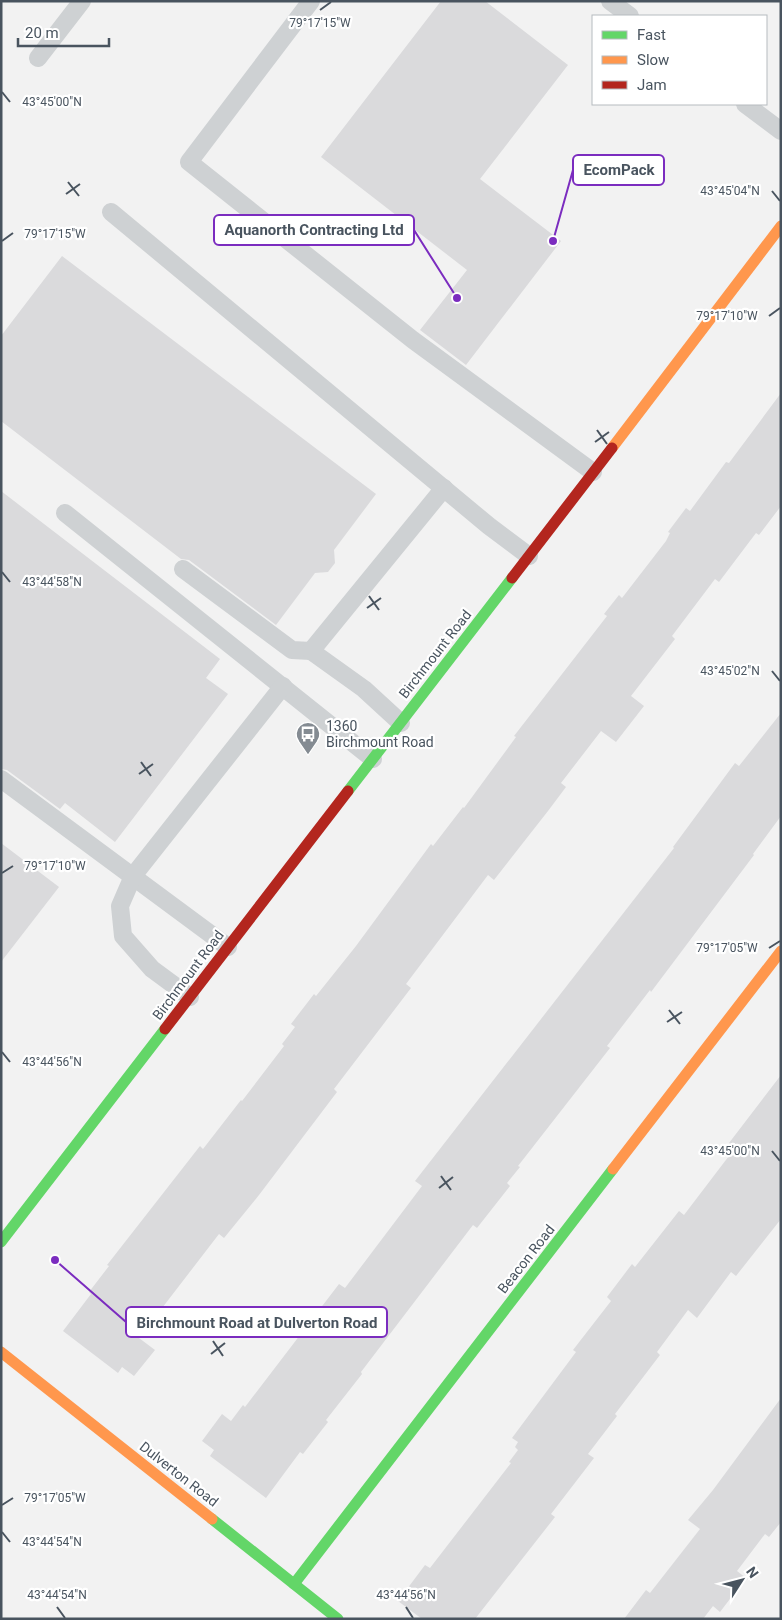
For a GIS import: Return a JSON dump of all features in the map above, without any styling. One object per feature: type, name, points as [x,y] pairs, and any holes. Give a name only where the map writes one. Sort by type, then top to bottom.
[{"type":"main road","name":"Birchmount Road","points":[[1,1242],[530,556],[781,226]]},
{"type":"main road","name":"Beacon Road","points":[[294,1584],[781,951]]},
{"type":"main road","name":"Dulverton Road","points":[[1,1352],[338,1619]]},
{"type":"lane","points":[[38,58],[82,1]]},
{"type":"lane","points":[[311,1],[189,162],[413,340],[594,472]]},
{"type":"lane","points":[[610,1],[629,15]]},
{"type":"lane","points":[[747,105],[781,130]]},
{"type":"lane","points":[[111,212],[489,526],[530,556]]},
{"type":"lane","points":[[311,650],[444,488]]},
{"type":"lane","points":[[65,513],[373,759]]},
{"type":"lane","points":[[184,569],[292,650],[311,650],[364,689],[401,723]]},
{"type":"lane","points":[[190,997],[152,968],[124,936],[120,906],[133,876],[282,686]]},
{"type":"lane","points":[[1,779],[228,947]]},
{"type":"building","points":[[441,1],[485,1],[568,65],[480,179],[561,241],[466,365],[420,330],[467,270],[321,157]]},
{"type":"building","points":[[62,256],[376,494],[334,550],[335,563],[328,572],[315,573],[276,625],[189,560],[181,559],[1,421],[1,336]]},
{"type":"building","points":[[781,393],[781,506],[759,535],[756,533],[719,582],[715,579],[672,636],[675,639],[631,696],[644,706],[616,742],[601,731],[561,783],[566,787],[548,811],[494,880],[488,875],[406,984],[411,988],[334,1089],[337,1092],[259,1195],[224,1238],[219,1234],[139,1338],[155,1350],[134,1376],[122,1367],[118,1373],[63,1331],[91,1294],[89,1292],[109,1266],[107,1265],[200,1146],[203,1149],[242,1101],[284,1046],[282,1044],[295,1027],[291,1024],[314,994],[316,996],[356,946],[431,844],[433,846],[464,808],[516,737],[514,736],[607,616],[604,614],[619,595],[622,598],[666,541],[670,533],[668,532],[686,508],[690,511],[726,462],[729,463]]},
{"type":"building","points":[[1,491],[220,659],[206,678],[228,694],[115,842],[65,803],[60,809],[7,770],[1,769]]},
{"type":"building","points":[[781,713],[781,816],[651,992],[650,990],[607,1046],[610,1048],[518,1166],[520,1167],[507,1183],[510,1186],[477,1228],[473,1225],[361,1372],[362,1374],[326,1420],[328,1422],[303,1454],[300,1452],[266,1498],[210,1456],[214,1450],[202,1441],[222,1414],[231,1421],[243,1405],[245,1407],[339,1284],[345,1288],[422,1186],[415,1181],[674,848],[735,763],[739,766]]},
{"type":"building","points":[[1,843],[59,887],[1,962]]},
{"type":"building","points":[[781,1075],[781,1219],[736,1276],[731,1272],[697,1318],[688,1310],[657,1352],[660,1355],[615,1414],[617,1416],[588,1454],[594,1458],[551,1514],[555,1517],[475,1619],[422,1619],[398,1601],[425,1565],[430,1568],[511,1463],[509,1462],[518,1450],[515,1447],[518,1442],[512,1438],[576,1352],[573,1350],[611,1301],[607,1297],[632,1264],[635,1267],[679,1211],[684,1215],[735,1148],[729,1143]]},
{"type":"building","points":[[781,1398],[781,1522],[769,1537],[765,1534],[737,1571],[746,1578],[720,1612],[713,1606],[703,1619],[624,1619],[646,1590],[650,1593],[700,1529],[688,1520],[713,1490]]},
{"type":"traffic: fast","points":[[348,791],[512,578]]},
{"type":"traffic: fast","points":[[1,1242],[165,1029]]},
{"type":"traffic: fast","points":[[294,1584],[613,1169]]},
{"type":"traffic: fast","points":[[212,1519],[338,1619]]},
{"type":"traffic: slow","points":[[612,448],[781,226]]},
{"type":"traffic: slow","points":[[613,1169],[781,951]]},
{"type":"traffic: slow","points":[[1,1352],[212,1519]]},
{"type":"traffic: jam","points":[[512,578],[612,448]]},
{"type":"traffic: jam","points":[[165,1029],[348,791]]},
{"type":"place","name":"EcomPack","points":[[553,241]]},
{"type":"place","name":"Aquanorth Contracting Ltd","points":[[457,298]]},
{"type":"place","name":"1360 Birchmount Road","points":[[308,755]]},
{"type":"place","name":"Birchmount Road at Dulverton Road","points":[[55,1260]]}]
